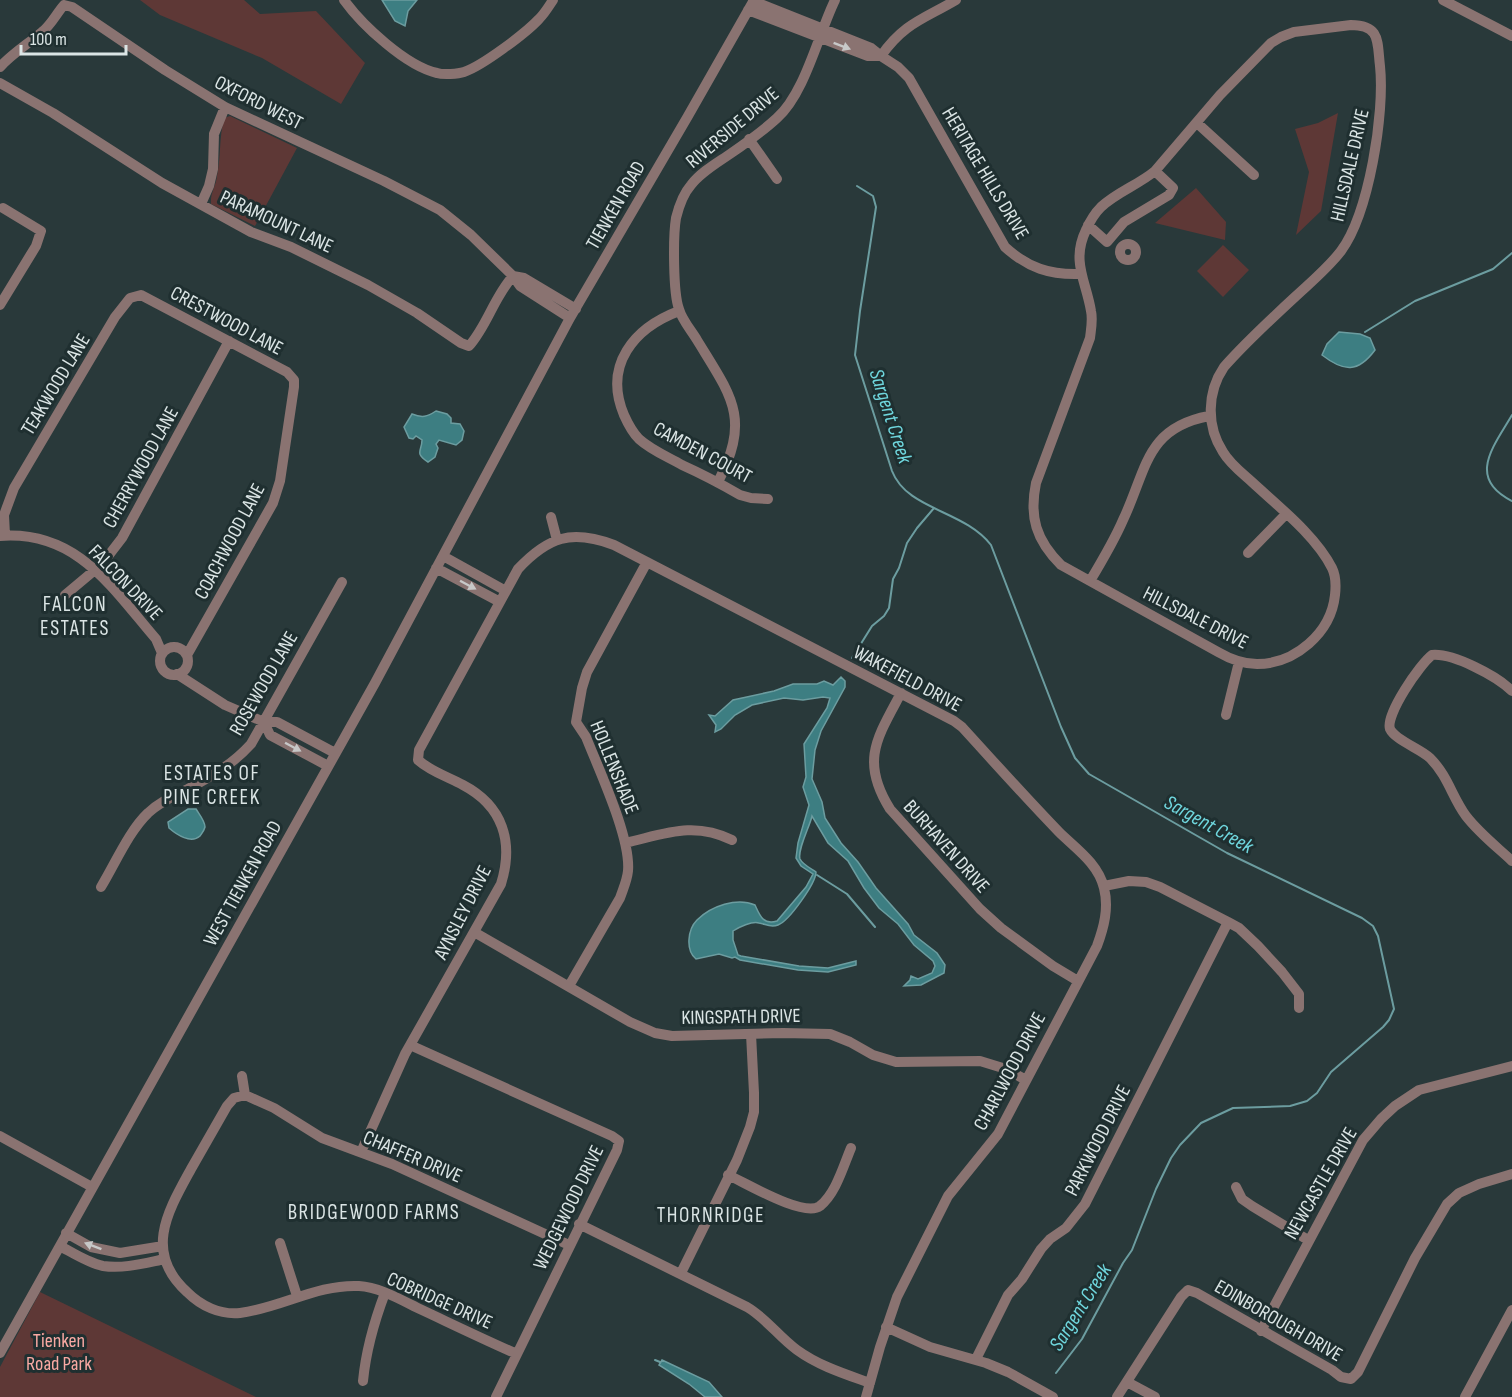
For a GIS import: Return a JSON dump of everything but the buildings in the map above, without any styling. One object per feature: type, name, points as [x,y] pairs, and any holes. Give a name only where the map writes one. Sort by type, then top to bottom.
[{"type":"street","points":[[344,0],[355,15],[383,41],[405,57],[438,74],[464,72],[487,58],[514,40],[540,18],[553,0]]},
{"type":"street","name":"RIVERSIDE DRIVE","points":[[718,482],[733,448],[736,425],[734,408],[721,380],[679,311],[675,283],[676,221],[682,200],[694,181],[789,107],[799,89],[835,0]]},
{"type":"street","points":[[881,56],[904,29],[956,0]]},
{"type":"street","points":[[1443,0],[1512,36]]},
{"type":"street","name":"HERITAGE HILLS DRIVE","points":[[752,4],[868,56],[881,56],[898,67],[909,78],[1005,247],[1024,263],[1044,272],[1080,274]]},
{"type":"street","name":"TIENKEN ROAD","points":[[511,430],[573,313],[752,4]]},
{"type":"street","name":"OXFORD WEST","points":[[0,67],[14,52],[42,32],[55,19],[64,5],[72,8],[165,70],[225,106],[440,210],[459,224],[513,276],[525,278],[573,313]]},
{"type":"street","name":"HILLSDALE DRIVE","points":[[1362,25],[1374,31],[1377,38],[1382,106],[1369,174],[1354,228],[1340,252],[1224,367],[1217,377],[1209,416],[1224,454],[1305,533],[1332,569],[1336,583],[1333,608],[1326,622],[1309,643],[1290,657],[1256,664],[1239,662],[1218,652],[1061,565],[1051,555],[1038,534],[1033,509],[1036,483],[1090,338],[1092,314],[1080,274],[1081,240],[1101,206],[1145,180],[1155,171],[1261,52],[1281,37],[1317,28],[1362,25]]},
{"type":"street","name":"PARAMOUNT LANE","points":[[0,83],[162,183],[252,232],[291,247],[368,285],[469,346],[496,298],[513,276]]},
{"type":"street","points":[[201,204],[213,169],[214,134],[225,106]]},
{"type":"street","points":[[1197,123],[1254,175]]},
{"type":"street","points":[[749,140],[777,179]]},
{"type":"street","points":[[1107,242],[1124,222],[1169,195],[1173,188],[1155,171]]},
{"type":"street","points":[[0,305],[36,246],[41,231],[3,208]]},
{"type":"street","points":[[1088,225],[1120,252]]},
{"type":"street","name":"CRESTWOOD LANE","points":[[141,295],[287,372],[294,380]]},
{"type":"street","name":"TEAKWOOD LANE","points":[[2,535],[4,515],[14,488],[122,306],[130,298],[141,295]]},
{"type":"street","name":"CAMDEN COURT","points":[[679,311],[652,323],[641,332],[625,353],[618,377],[620,406],[632,431],[649,447],[740,495],[768,499]]},
{"type":"street","name":"CHERRYWOOD LANE","points":[[65,595],[111,555],[122,538],[229,341]]},
{"type":"street","name":"COACHWOOD LANE","points":[[177,674],[177,654],[193,644],[200,635],[273,502],[280,482],[294,380]]},
{"type":"street","points":[[1090,581],[1124,519],[1149,456],[1160,440],[1182,423],[1209,416]]},
{"type":"street","name":"WEST TIENKEN ROAD","points":[[0,1353],[328,766],[511,430]]},
{"type":"street","points":[[1248,553],[1286,514]]},
{"type":"street","points":[[551,517],[558,540]]},
{"type":"street","name":"FALCON DRIVE","points":[[2,535],[32,537],[56,543],[77,555],[95,569],[156,639],[177,654],[194,684]]},
{"type":"street","name":"WAKEFIELD DRIVE","points":[[558,540],[584,537],[599,539],[901,693],[962,727],[1060,834],[1081,851],[1104,886]]},
{"type":"street","name":"AYNSLEY DRIVE","points":[[361,1152],[410,1045],[501,884],[506,867],[507,848],[504,831],[491,807],[465,786],[425,766],[418,760],[419,750],[518,569],[534,552],[558,540]]},
{"type":"street","points":[[443,556],[506,591]]},
{"type":"street","name":"HOLLENSHADE","points":[[569,986],[620,898],[628,870],[625,843],[586,737],[576,722],[582,688],[587,672],[647,562]]},
{"type":"street","points":[[436,568],[500,602]]},
{"type":"street","name":"ROSEWOOD LANE","points":[[101,887],[139,824],[149,812],[236,761],[251,744],[342,582]]},
{"type":"street","points":[[177,654],[160,657],[161,667],[168,674],[177,674],[225,705],[264,722],[277,722],[335,753]]},
{"type":"street","points":[[1512,691],[1491,675],[1439,654],[1432,656],[1420,667],[1392,712],[1389,722],[1390,730],[1398,738],[1426,754],[1437,765],[1467,817],[1512,861]]},
{"type":"street","points":[[1226,715],[1239,662]]},
{"type":"street","name":"BURHAVEN DRIVE","points":[[901,693],[875,744],[873,761],[877,785],[890,810],[980,909],[1001,928],[1053,966],[1078,981]]},
{"type":"street","points":[[264,722],[270,735],[328,766]]},
{"type":"street","points":[[625,843],[699,829],[716,832],[732,840]]},
{"type":"street","points":[[1104,886],[1129,881],[1146,882],[1239,928],[1282,972],[1299,994],[1299,1008]]},
{"type":"street","name":"CHARLWOOD DRIVE","points":[[870,1383],[897,1297],[948,1196],[998,1134],[1097,946],[1106,909],[1104,886]]},
{"type":"street","name":"PARKWOOD DRIVE","points":[[976,1359],[1008,1295],[1022,1279],[1041,1249],[1050,1239],[1066,1228],[1085,1204],[1228,922]]},
{"type":"street","name":"KINGSPATH DRIVE","points":[[474,932],[630,1022],[655,1033],[672,1036],[830,1034],[873,1055],[896,1062],[980,1061],[1006,1069],[1026,1080]]},
{"type":"street","points":[[681,1273],[747,1135],[754,1112],[751,1034]]},
{"type":"street","name":"WEDGEWOOD DRIVE","points":[[410,1045],[612,1136],[618,1142],[617,1150],[496,1397]]},
{"type":"street","name":"NEWCASTLE DRIVE","points":[[1261,1331],[1363,1140],[1381,1119],[1395,1106],[1419,1090],[1512,1066]]},
{"type":"street","points":[[164,1252],[164,1225],[171,1206],[227,1106],[234,1098],[245,1095],[242,1076]]},
{"type":"street","name":"CHAFFER DRIVE","points":[[245,1095],[274,1108],[322,1138],[403,1168],[569,1245]]},
{"type":"street","points":[[0,1136],[92,1186]]},
{"type":"street","points":[[728,1175],[796,1207],[812,1210],[819,1207],[829,1196],[851,1148]]},
{"type":"street","name":"EDINBOROUGH DRIVE","points":[[1117,1397],[1181,1297],[1188,1290],[1197,1293],[1341,1377],[1351,1379],[1358,1372],[1415,1258],[1447,1204],[1459,1193],[1512,1174]]},
{"type":"street","points":[[1236,1187],[1242,1199],[1308,1240]]},
{"type":"street","points":[[579,1224],[758,1313],[778,1334],[810,1359],[870,1383],[866,1397]]},
{"type":"street","points":[[66,1233],[91,1247],[120,1253],[164,1252]]},
{"type":"street","points":[[280,1243],[297,1296]]},
{"type":"street","points":[[60,1246],[103,1266],[121,1267],[164,1252]]},
{"type":"street","name":"COBRIDGE DRIVE","points":[[164,1252],[181,1287],[206,1306],[224,1313],[251,1311],[329,1288],[360,1286],[385,1293],[517,1354]]},
{"type":"street","points":[[120,1253],[121,1267]]},
{"type":"street","points":[[363,1381],[365,1359],[372,1330],[385,1293]]},
{"type":"street","points":[[1465,1397],[1512,1310]]},
{"type":"street","points":[[886,1327],[939,1350],[976,1359],[1008,1372],[1053,1397]]},
{"type":"street","points":[[1127,1382],[1155,1397]]},
{"type":"green space","points":[[140,0],[244,0],[260,14],[316,11],[365,63],[341,104],[262,58],[160,15]]},
{"type":"green space","points":[[1338,113],[1321,211],[1296,235],[1309,172],[1295,129],[1318,123]]},
{"type":"green space","points":[[230,116],[297,148],[255,226],[211,204],[224,118]]},
{"type":"green space","points":[[1196,188],[1226,222],[1225,240],[1155,223]]},
{"type":"green space","points":[[1223,245],[1249,270],[1223,297],[1197,271]]},
{"type":"green space","name":"Tienken Road Park","points":[[40,1292],[256,1397],[0,1397],[0,1367]]},
{"type":"water","points":[[382,0],[417,0],[408,11],[405,26],[395,21]]},
{"type":"water","points":[[1339,332],[1360,334],[1370,338],[1375,350],[1369,358],[1357,366],[1350,368],[1337,365],[1322,355],[1327,344]]},
{"type":"water","points":[[436,411],[447,414],[451,418],[451,423],[460,424],[464,431],[462,440],[456,445],[439,440],[436,444],[438,448],[435,457],[428,462],[420,454],[422,440],[416,436],[413,439],[409,438],[404,427],[412,414],[424,416]]},
{"type":"water","points":[[841,677],[845,681],[845,687],[821,731],[815,750],[812,779],[822,802],[825,818],[841,843],[908,924],[914,935],[937,953],[945,965],[944,973],[921,985],[904,986],[911,976],[918,979],[932,973],[935,966],[933,961],[914,945],[898,924],[879,908],[848,861],[828,843],[812,816],[800,855],[803,863],[816,872],[807,893],[783,922],[773,926],[756,923],[746,925],[733,931],[733,940],[738,955],[741,956],[799,966],[828,968],[856,961],[856,965],[828,972],[798,970],[719,954],[696,959],[690,950],[689,940],[694,924],[709,911],[725,904],[748,903],[755,905],[765,921],[777,921],[806,887],[813,874],[801,866],[796,858],[809,805],[803,787],[806,777],[804,744],[827,708],[830,698],[803,700],[784,698],[752,705],[735,715],[715,732],[716,725],[709,715],[715,716],[733,700],[774,691],[793,684],[817,684],[824,681],[833,685]]},
{"type":"water","points":[[188,809],[196,809],[205,825],[200,836],[192,839],[184,838],[176,833],[169,828],[168,822]]},
{"type":"water","points":[[662,1360],[709,1382],[722,1397],[705,1397],[659,1365]]},
{"type":"waterway","name":"Sargent Creek","points":[[857,186],[873,196],[876,207],[855,355],[892,471],[899,484],[910,494],[966,524],[980,533],[991,545],[1075,758],[1089,774],[1227,853],[1362,918],[1373,926],[1378,936],[1394,1009],[1383,1027],[1331,1072],[1317,1093],[1307,1101],[1290,1106],[1233,1108],[1201,1123],[1180,1145],[1156,1189],[1132,1250],[1082,1339],[1056,1373]]},
{"type":"waterway","points":[[1365,332],[1415,301],[1493,269],[1512,253]]},
{"type":"waterway","points":[[1512,415],[1492,450],[1487,472],[1490,482],[1498,492],[1512,501]]},
{"type":"waterway","points":[[852,658],[872,626],[884,616],[889,608],[893,579],[907,543],[934,508]]},
{"type":"waterway","points":[[817,875],[847,894],[875,927]]},
{"type":"waterway","points":[[655,1360],[660,1362]]},
{"type":"district","name":"FALCON ESTATES","points":[[75,616]]},
{"type":"district","name":"ESTATES OF PINE CREEK","points":[[212,785]]},
{"type":"district","name":"BRIDGEWOOD FARMS","points":[[374,1212]]},
{"type":"district","name":"THORNRIDGE","points":[[711,1215]]}]
